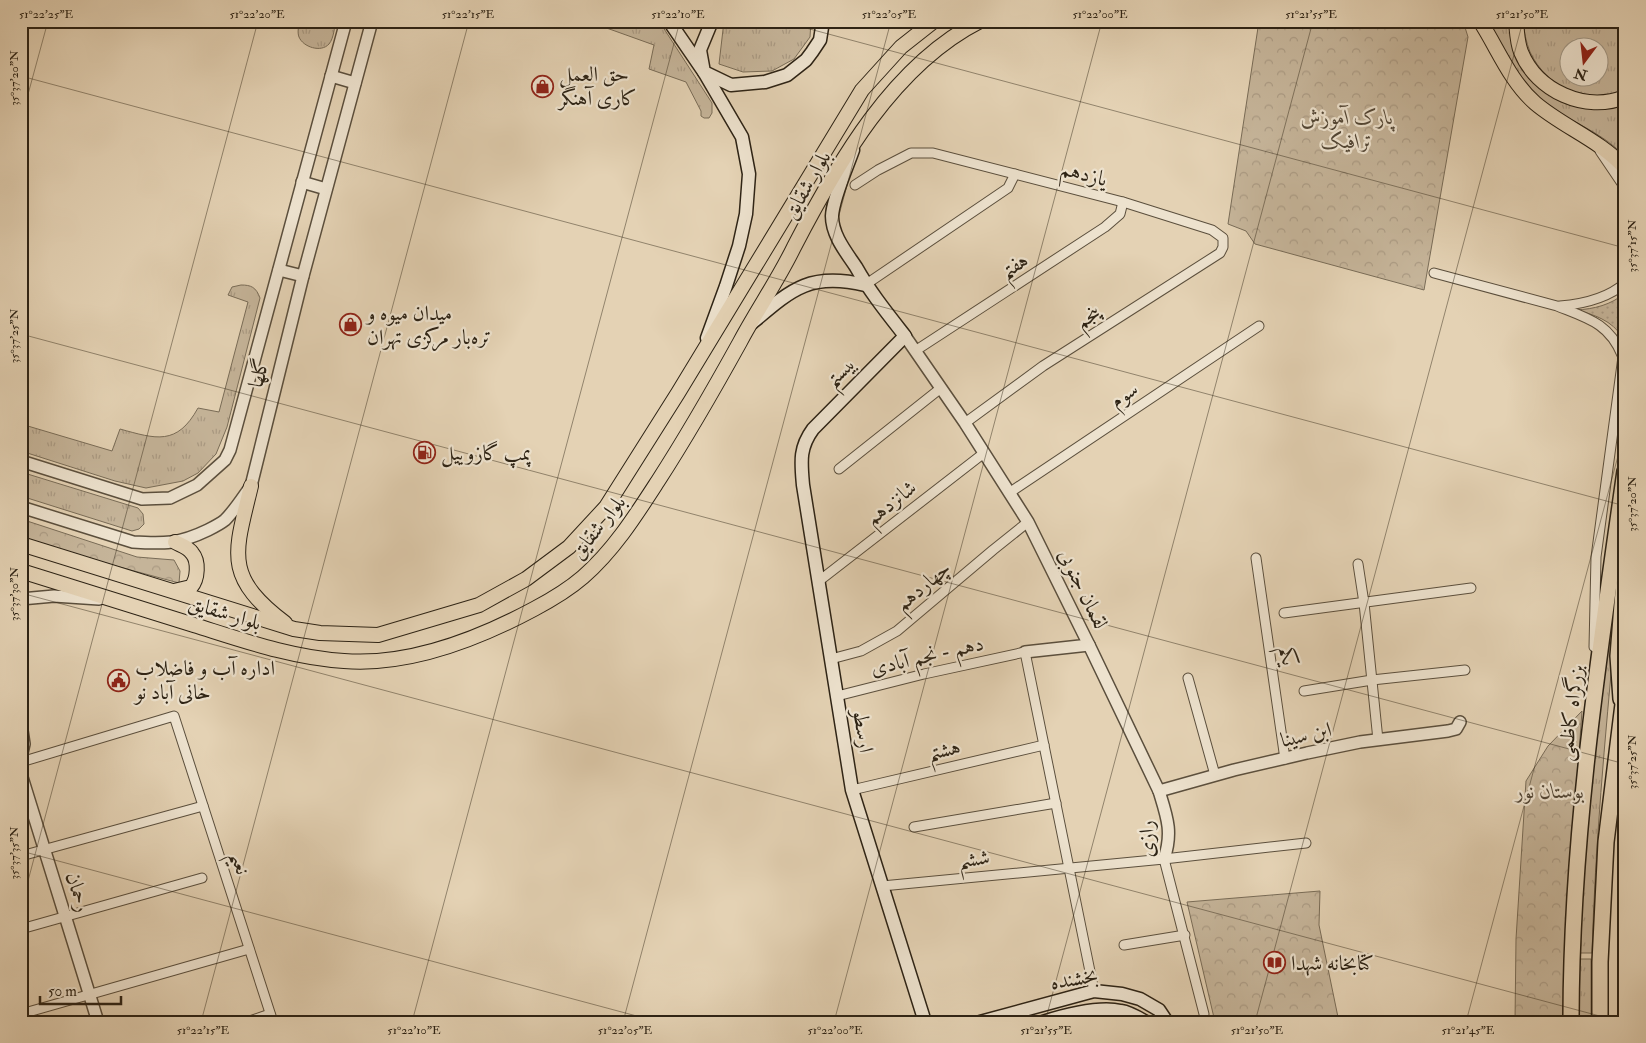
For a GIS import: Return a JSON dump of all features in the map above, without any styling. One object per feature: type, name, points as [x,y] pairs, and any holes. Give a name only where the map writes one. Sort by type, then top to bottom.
[{"type":"highway","name":"بزرگراه کاظمی","points":[[1571,1022],[1571,960],[1582,795],[1603,624],[1625,471]]},
{"type":"highway","points":[[1622,712],[1618,656],[1625,566]]},
{"type":"highway","points":[[1600,1022],[1600,962],[1606,842],[1625,688]]},
{"type":"main road","points":[[669,21],[704,72],[742,137],[749,174],[746,214],[739,246],[700,357]]},
{"type":"main road","points":[[704,72],[700,50],[712,21]]},
{"type":"main road","points":[[704,72],[731,85],[765,82],[787,74],[806,60],[812,52],[820,40],[823,21]]},
{"type":"main road","name":"بلوار شقایق","points":[[21,544],[294,629],[320,633],[378,635],[479,605],[526,579],[569,547],[606,507],[700,357],[862,90],[902,47],[934,21]]},
{"type":"main road","name":"بلوار شقایق","points":[[21,571],[257,645],[301,655],[344,661],[386,661],[432,650],[482,634],[518,618],[560,595],[600,561],[632,521],[688,434],[784,267],[818,202],[873,117],[899,85],[933,52],[965,28],[980,21]]},
{"type":"main road","points":[[1480,21],[1518,86],[1536,104],[1592,140],[1618,160],[1625,168]]},
{"type":"main road","points":[[1516,21],[1521,52],[1532,72],[1547,86],[1567,97],[1594,103],[1625,97]]},
{"type":"main road","name":"لقمان جنوبی","points":[[857,141],[842,181],[832,216],[841,245],[865,284],[905,336]]},
{"type":"main road","points":[[749,326],[794,290],[808,284],[826,280],[846,280],[865,284]]},
{"type":"main road","name":"بیستم","points":[[806,439],[822,419],[905,336]]},
{"type":"main road","name":"ارسطو","points":[[806,439],[801,459],[852,790],[925,1022]]},
{"type":"main road","points":[[251,486],[238,540],[237,554],[240,569],[245,582],[254,594],[275,615],[294,629]]},
{"type":"main road","points":[[174,592],[190,586],[196,578],[193,554],[187,548],[175,542]]},
{"type":"main road","name":"بخشنده","points":[[980,1022],[1094,991],[1122,994],[1140,999],[1159,1010],[1168,1022]]},
{"type":"main road","name":"بخشنده","points":[[1043,1022],[1068,1014],[1097,1016],[1121,1011],[1146,1022]]},
{"type":"street","name":"گلها","points":[[21,461],[142,499],[170,498],[197,485],[225,460],[230,450],[346,21]]},
{"type":"street","name":"گلها","points":[[21,507],[132,542],[175,542],[190,539],[223,522],[233,511],[251,486],[303,276],[372,21]]},
{"type":"street","points":[[331,76],[355,83]]},
{"type":"street","points":[[1592,140],[1625,188]]},
{"type":"street","name":"یازدهم","points":[[855,186],[878,170],[911,154],[933,153],[1123,202],[1212,230],[1224,238]]},
{"type":"street","points":[[865,284],[1008,188],[1015,174]]},
{"type":"street","points":[[302,182],[326,189]]},
{"type":"street","name":"هفتم","points":[[915,352],[1106,227],[1120,214],[1123,202]]},
{"type":"street","name":"پنجم","points":[[965,423],[1043,366],[1220,253],[1224,238]]},
{"type":"street","points":[[278,270],[303,276]]},
{"type":"street","points":[[1434,273],[1557,306],[1586,318],[1609,332],[1623,357]]},
{"type":"street","points":[[1557,306],[1592,301],[1610,294],[1625,284]]},
{"type":"street","name":"سوم","points":[[1009,493],[1259,326]]},
{"type":"street","name":"لقمان جنوبی","points":[[905,336],[965,423],[1028,522],[1089,645],[1025,652]]},
{"type":"street","points":[[1592,712],[1596,557],[1625,342]]},
{"type":"street","points":[[839,469],[941,388]]},
{"type":"street","name":"شانزدهم","points":[[819,581],[984,453]]},
{"type":"street","name":"چهاردهم","points":[[832,659],[862,651],[897,631],[1028,522]]},
{"type":"street","name":"یکم","points":[[1256,558],[1285,759]]},
{"type":"street","points":[[1358,564],[1364,603],[1378,740]]},
{"type":"street","points":[[1284,613],[1471,588]]},
{"type":"street","points":[[21,599],[54,596],[119,602]]},
{"type":"street","name":"رازی","points":[[1089,645],[1159,791],[1166,811],[1169,844],[1164,859],[1204,1014]]},
{"type":"street","points":[[1025,652],[1094,991]]},
{"type":"street","name":"دهم - نجم آبادی","points":[[837,696],[924,674],[1025,652]]},
{"type":"street","name":"یکم","points":[[1304,690],[1372,680],[1465,670]]},
{"type":"street","points":[[1188,678],[1215,776]]},
{"type":"street","name":"نعیم","points":[[21,762],[174,716],[272,1018]]},
{"type":"street","name":"ابن سینا","points":[[1159,791],[1316,751],[1378,740],[1448,731],[1456,729],[1460,722]]},
{"type":"street","points":[[21,724],[24,744],[21,757]]},
{"type":"street","name":"هشتم","points":[[852,790],[1044,745]]},
{"type":"street","name":"رحمان","points":[[21,774],[98,1022]]},
{"type":"street","points":[[914,827],[1056,804]]},
{"type":"street","points":[[21,856],[203,806]]},
{"type":"street","name":"ششم","points":[[882,886],[1164,859],[1306,843]]},
{"type":"street","points":[[21,928],[202,878]]},
{"type":"street","points":[[1124,945],[1185,935]]},
{"type":"street","points":[[21,1014],[249,949]]},
{"type":"street","points":[[247,1022],[272,1018]]},
{"type":"green space","points":[[299,21],[336,21],[331,42],[322,48],[313,48],[304,44],[298,35]]},
{"type":"green space","points":[[587,21],[659,21],[712,103],[712,113],[709,118],[701,116],[701,111],[686,82],[649,69],[654,45]]},
{"type":"green space","points":[[724,21],[811,21],[810,37],[794,59],[772,71],[743,72],[719,64]]},
{"type":"green space","name":"پارک آموزش ترافیک","points":[[1259,21],[1463,21],[1468,37],[1424,290],[1255,244],[1246,231],[1228,224]]},
{"type":"green space","points":[[1486,21],[1509,21],[1526,73],[1540,89],[1556,99],[1575,106],[1591,108],[1625,102],[1625,157],[1597,134],[1555,110],[1535,95],[1511,65]]},
{"type":"green space","points":[[1523,21],[1625,21],[1625,90],[1597,96],[1583,94],[1566,88],[1608,88],[1608,38],[1558,38],[1558,84],[1537,65],[1526,40]]},
{"type":"green space","points":[[241,285],[253,287],[260,298],[227,427],[216,454],[198,473],[183,481],[146,488],[115,481],[21,451],[21,424],[112,451],[120,429],[155,437],[165,436],[174,434],[182,429],[198,408],[219,412],[248,302],[228,295],[232,287]]},
{"type":"green space","points":[[1625,293],[1625,319],[1622,337],[1608,322],[1576,310],[1602,306],[1614,301]]},
{"type":"green space","points":[[21,472],[138,508],[143,514],[144,524],[139,529],[132,531],[21,496]]},
{"type":"green space","points":[[21,519],[137,557],[174,560],[180,571],[179,583],[71,554],[21,537]]},
{"type":"green space","points":[[1614,610],[1615,631],[1598,833],[1592,953],[1579,953],[1590,787]]},
{"type":"green space","name":"بوستان نور","points":[[1582,711],[1565,946],[1563,1022],[1515,1022],[1516,939],[1526,781],[1548,746]]},
{"type":"green space","points":[[1320,891],[1319,925],[1339,1022],[1215,1022],[1187,902]]},
{"type":"green space","points":[[1578,959],[1591,959],[1591,1022],[1579,1022]]},
{"type":"place","name":"حق العمل کاری آهنگر","points":[[543,86]]},
{"type":"place","name":"میدان میوه و تره‌بار مرکزی تهران","points":[[351,325]]},
{"type":"place","name":"پمپ گازوییل","points":[[425,453]]},
{"type":"place","name":"اداره آب و فاضلاب خانی آباد نو","points":[[119,680]]},
{"type":"place","name":"کتابخانه شهدا","points":[[1275,963]]}]
